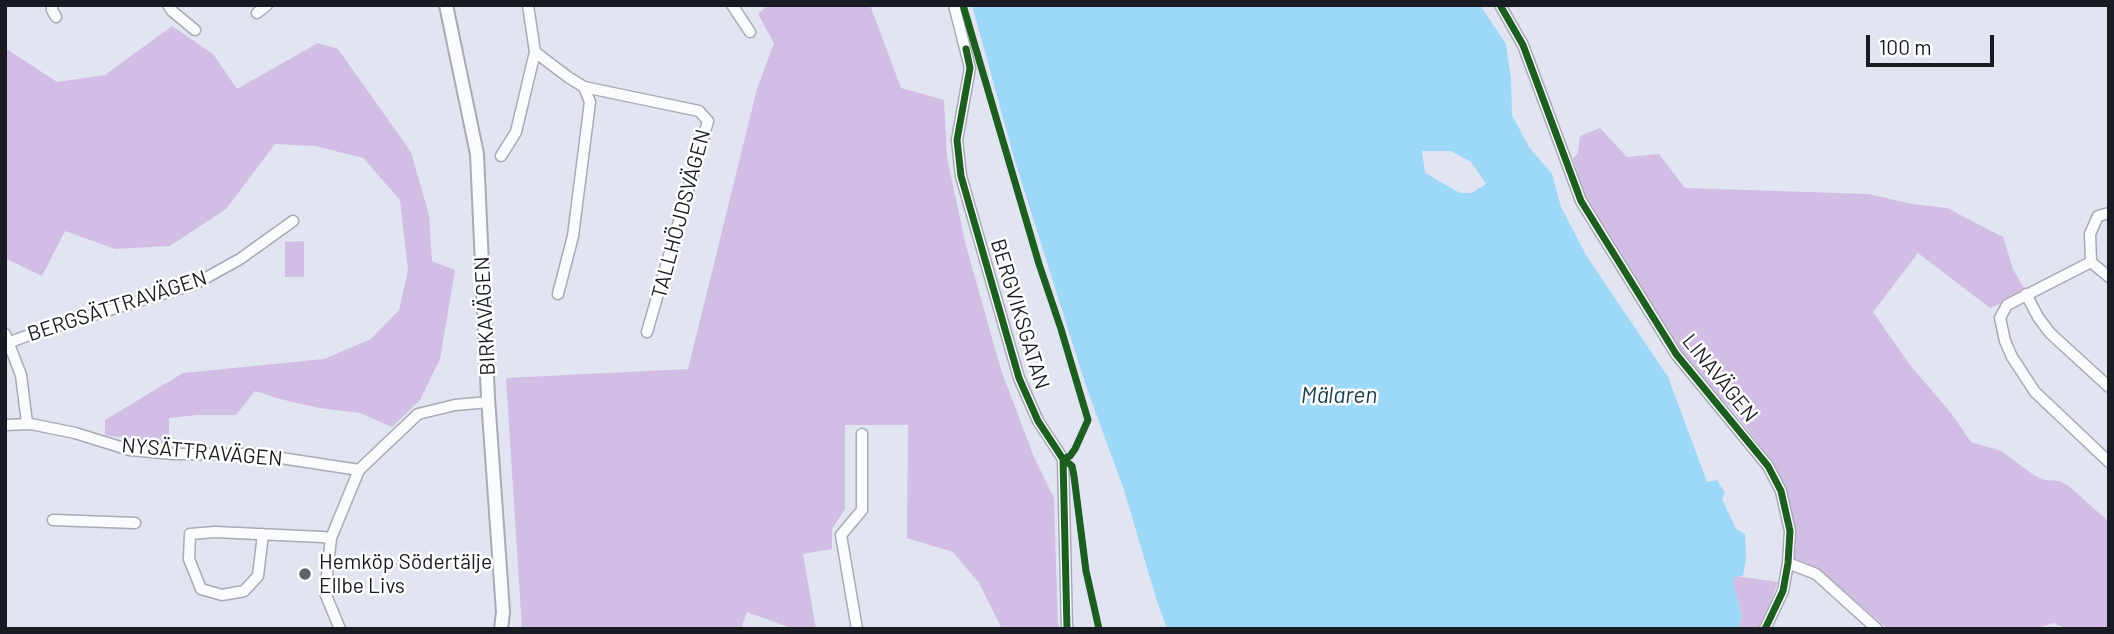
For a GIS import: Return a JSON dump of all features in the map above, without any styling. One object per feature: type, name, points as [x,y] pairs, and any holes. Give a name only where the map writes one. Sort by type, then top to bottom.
[{"type":"street","points":[[52,5],[57,18]]},
{"type":"street","points":[[168,5],[195,30]]},
{"type":"street","points":[[257,13],[267,5]]},
{"type":"street","name":"BIRKAVÄGEN","points":[[446,5],[477,153],[489,402],[503,612],[501,629]]},
{"type":"street","points":[[501,156],[516,132],[535,52],[528,5]]},
{"type":"street","points":[[732,5],[750,32]]},
{"type":"street","name":"BERGVIKSGATAN","points":[[954,5],[970,68],[957,140],[961,176],[1019,379],[1038,421],[1063,459],[1067,629]]},
{"type":"street","name":"LINAVÄGEN","points":[[1500,5],[1523,45],[1581,201],[1676,354],[1768,466],[1781,491],[1790,531],[1788,563],[1783,590],[1765,629]]},
{"type":"street","name":"TALLHÖJDSVÄGEN","points":[[535,52],[584,87],[699,111],[708,121],[647,332]]},
{"type":"street","points":[[558,294],[573,236],[590,102],[584,87]]},
{"type":"street","points":[[2109,213],[2098,216],[2090,234],[2091,262],[2109,277]]},
{"type":"street","name":"BERGSÄTTRAVÄGEN","points":[[7,340],[195,285],[240,259],[293,221]]},
{"type":"street","points":[[2091,262],[2007,305],[2000,318],[2012,357],[2035,392],[2109,462]]},
{"type":"street","points":[[2026,294],[2050,333],[2109,387]]},
{"type":"street","points":[[7,340],[21,375],[27,423]]},
{"type":"street","points":[[340,629],[325,593],[331,538],[359,470],[418,414],[455,405],[489,402]]},
{"type":"street","name":"NYSÄTTRAVÄGEN","points":[[5,425],[27,423],[75,433],[130,450],[174,454],[254,454],[359,470]]},
{"type":"street","points":[[857,629],[841,535],[862,510],[862,434]]},
{"type":"street","points":[[53,520],[135,523]]},
{"type":"street","points":[[263,534],[258,576],[243,592],[222,595],[201,589],[189,559],[190,534],[263,534],[331,538]]},
{"type":"street","points":[[1788,563],[1816,574],[1877,629]]},
{"type":"shaded area","points":[[768,5],[870,5],[901,88],[944,100],[947,157],[965,242],[1001,370],[1034,457],[1054,498],[1058,629],[1002,629],[979,583],[953,552],[907,538],[908,425],[845,425],[845,509],[832,529],[832,549],[803,554],[816,629],[794,629],[747,612],[741,629],[522,629],[506,378],[688,369],[757,89],[774,43],[758,14]]},
{"type":"shaded area","points":[[172,26],[213,54],[237,89],[318,43],[338,49],[411,152],[429,215],[432,261],[455,270],[440,359],[420,400],[392,427],[360,413],[319,408],[255,391],[236,415],[169,418],[169,444],[105,435],[105,420],[183,373],[324,359],[371,339],[399,310],[408,270],[400,200],[363,158],[315,146],[275,144],[226,209],[170,246],[115,249],[65,231],[42,276],[5,258],[5,48],[57,82],[105,75]]},
{"type":"shaded area","points":[[1600,128],[1627,157],[1659,154],[1685,188],[1869,194],[1912,204],[1947,208],[2003,237],[2013,269],[2024,288],[2004,302],[1990,308],[1918,253],[1873,312],[1910,365],[1951,413],[1971,442],[2001,451],[2035,476],[2060,481],[2109,522],[2109,629],[2067,629],[2054,623],[2034,629],[1888,629],[1817,568],[1793,558],[1795,527],[1787,489],[1773,462],[1733,411],[1689,364],[1586,201],[1573,158],[1578,153],[1580,136]]},
{"type":"shaded area","points":[[304,241],[304,277],[285,277],[285,242]]},
{"type":"shaded area","points":[[1736,576],[1778,582],[1760,629],[1738,629],[1742,616],[1733,583]]},
{"type":"water","name":"Mälaren","points":[[972,5],[1480,5],[1506,44],[1512,115],[1529,147],[1552,174],[1561,207],[1586,255],[1668,377],[1707,482],[1717,480],[1725,493],[1722,499],[1736,529],[1745,534],[1746,559],[1743,576],[1736,576],[1733,583],[1742,616],[1738,629],[1167,629],[1014,158]],"holes":[[[1422,151],[1451,151],[1471,162],[1486,184],[1472,193],[1460,193],[1425,173]]]},
{"type":"cycle path","points":[[963,5],[1088,420],[1075,449],[1070,456],[1063,459],[1072,466],[1086,571],[1099,629]]},
{"type":"cycle path","points":[[1500,5],[1523,45],[1581,201],[1676,354],[1768,466],[1781,491],[1790,531],[1788,563],[1783,591],[1765,629]]},
{"type":"cycle path","points":[[966,49],[970,68],[957,140],[961,176],[1019,378],[1038,421],[1063,459],[1067,629]]},
{"type":"place","name":"Hemköp Södertälje Ellbe Livs","points":[[305,574]]}]
